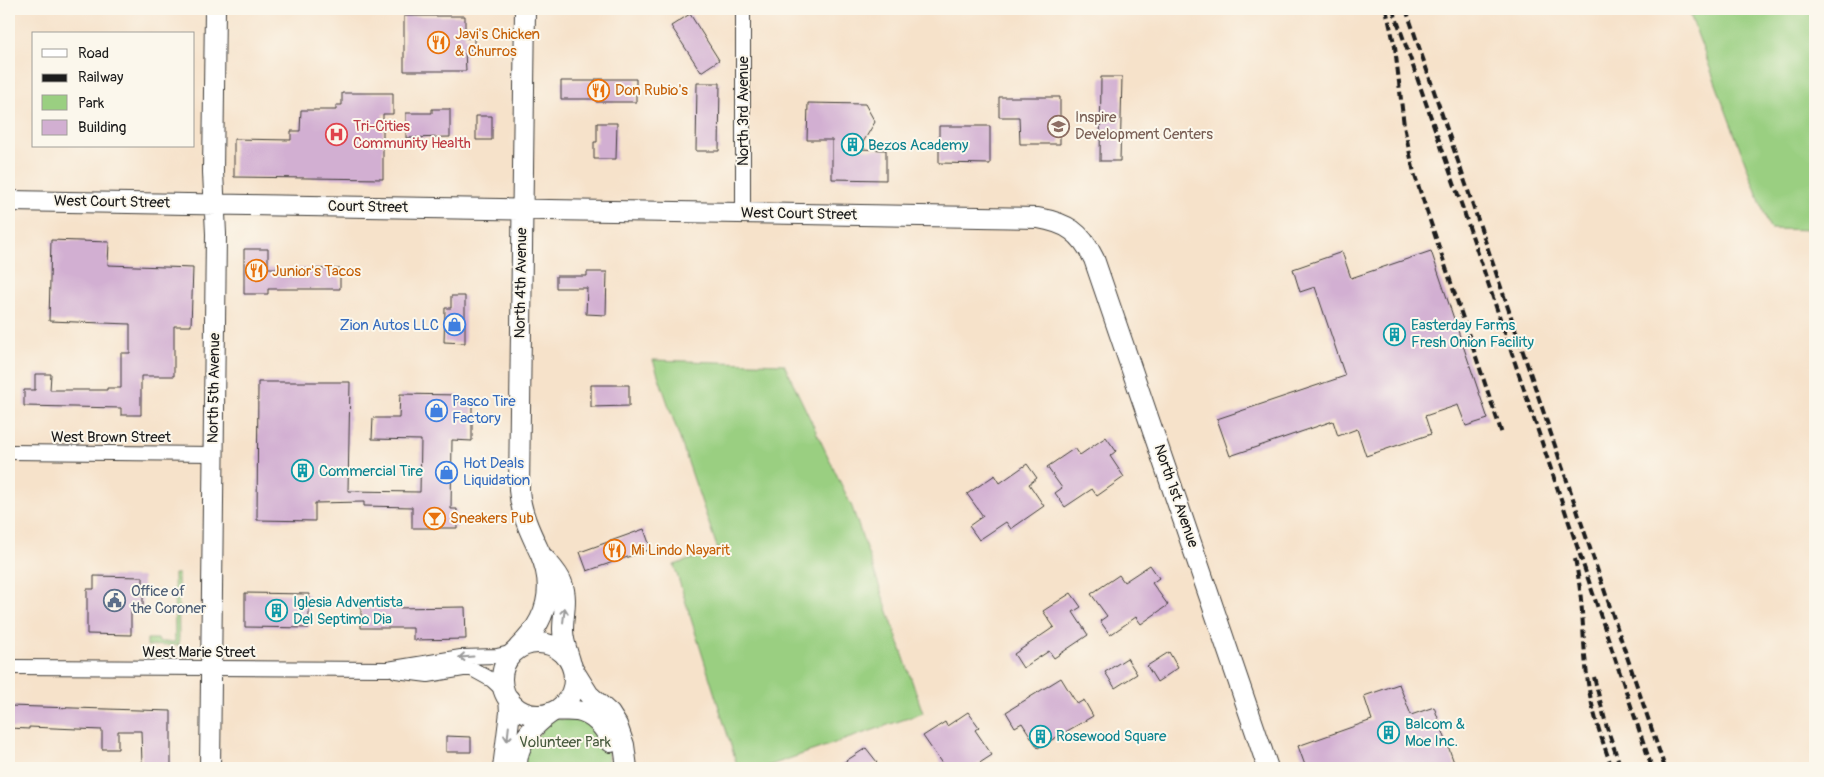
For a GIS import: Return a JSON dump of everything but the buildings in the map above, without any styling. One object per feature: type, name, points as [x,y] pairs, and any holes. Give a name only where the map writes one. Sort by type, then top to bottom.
[{"type":"street","name":"North 5th Avenue","points":[[210,768],[216,240],[212,172],[215,9]]},
{"type":"street","name":"North 4th Avenue","points":[[516,650],[538,624],[546,606],[546,576],[540,554],[524,519],[519,490],[525,9]]},
{"type":"street","name":"North 3rd Avenue","points":[[743,9],[743,213]]},
{"type":"street","name":"West Court Street","points":[[9,200],[215,204]]},
{"type":"street","name":"Court Street","points":[[215,204],[522,209]]},
{"type":"street","name":"West Court Street","points":[[522,209],[1038,218],[1052,220],[1073,230]]},
{"type":"street","name":"North 1st Avenue","points":[[1073,230],[1082,238],[1094,259],[1268,768]]},
{"type":"street","name":"West Brown Street","points":[[9,452],[214,454]]},
{"type":"street","name":"North 4th Avenue","points":[[540,554],[559,576],[565,591],[563,639],[572,667]]},
{"type":"street","points":[[503,768],[508,732],[507,696],[503,685],[503,673],[507,661],[516,650],[531,643],[541,643],[559,649],[572,667],[588,696],[610,714],[617,725],[624,745],[626,768]]},
{"type":"street","name":"West Marie Street","points":[[9,667],[388,669],[452,658],[497,656],[516,650]]},
{"type":"street","points":[[518,768],[518,759],[523,742],[538,722],[566,702],[572,691],[574,681],[572,667]]},
{"type":"street","name":"West Marie Street","points":[[388,669],[406,674],[428,675],[472,669],[492,680],[507,696]]},
{"type":"street","points":[[507,696],[515,706],[533,714],[554,711],[581,712],[597,721],[607,732],[610,740],[613,751],[613,768]]},
{"type":"green space","points":[[1688,9],[1815,9],[1815,230],[1770,229]]},
{"type":"green space","points":[[653,360],[784,364],[852,507],[923,713],[762,768],[738,768],[674,565],[718,550]]},
{"type":"green space","points":[[174,574],[178,574],[179,645],[147,646],[147,639],[158,639],[159,642],[175,642]]},
{"type":"green space","name":"Volunteer Park","points":[[553,718],[588,722],[608,751],[608,768],[523,768],[524,751]]},
{"type":"railway","points":[[1386,9],[1395,47],[1404,126],[1414,173],[1502,434]]},
{"type":"railway","points":[[1393,9],[1463,209],[1652,768]]},
{"type":"railway","points":[[1406,9],[1665,768]]},
{"type":"railway","points":[[1575,559],[1580,590],[1590,694],[1612,768]]},
{"type":"railway","points":[[1594,677],[1607,728],[1621,768]]},
{"type":"place","name":"Javi's Chicken & Churros","points":[[439,43]]},
{"type":"place","name":"Don Rubio's","points":[[599,90]]},
{"type":"place","name":"Inspire Development Centers","points":[[1059,126]]},
{"type":"place","name":"Tri-Cities Community Health","points":[[337,135]]},
{"type":"place","name":"Bezos Academy","points":[[852,145]]},
{"type":"place","name":"Junior's Tacos","points":[[256,271]]},
{"type":"place","name":"Zion Autos LLC","points":[[455,325]]},
{"type":"place","name":"Easterday Farms Fresh Onion Facility","points":[[1395,334]]},
{"type":"place","name":"Pasco Tire Factory","points":[[436,410]]},
{"type":"place","name":"Commercial Tire","points":[[303,471]]},
{"type":"place","name":"Hot Deals Liquidation","points":[[447,472]]},
{"type":"place","name":"Sneakers Pub","points":[[434,518]]},
{"type":"place","name":"Mi Lindo Nayarit","points":[[615,550]]},
{"type":"place","name":"Office of the Coroner","points":[[115,600]]},
{"type":"place","name":"Iglesia Adventista Del Septimo Dia","points":[[277,611]]},
{"type":"place","name":"Balcom & Moe Inc.","points":[[1389,733]]},
{"type":"place","name":"Rosewood Square","points":[[1040,736]]}]
